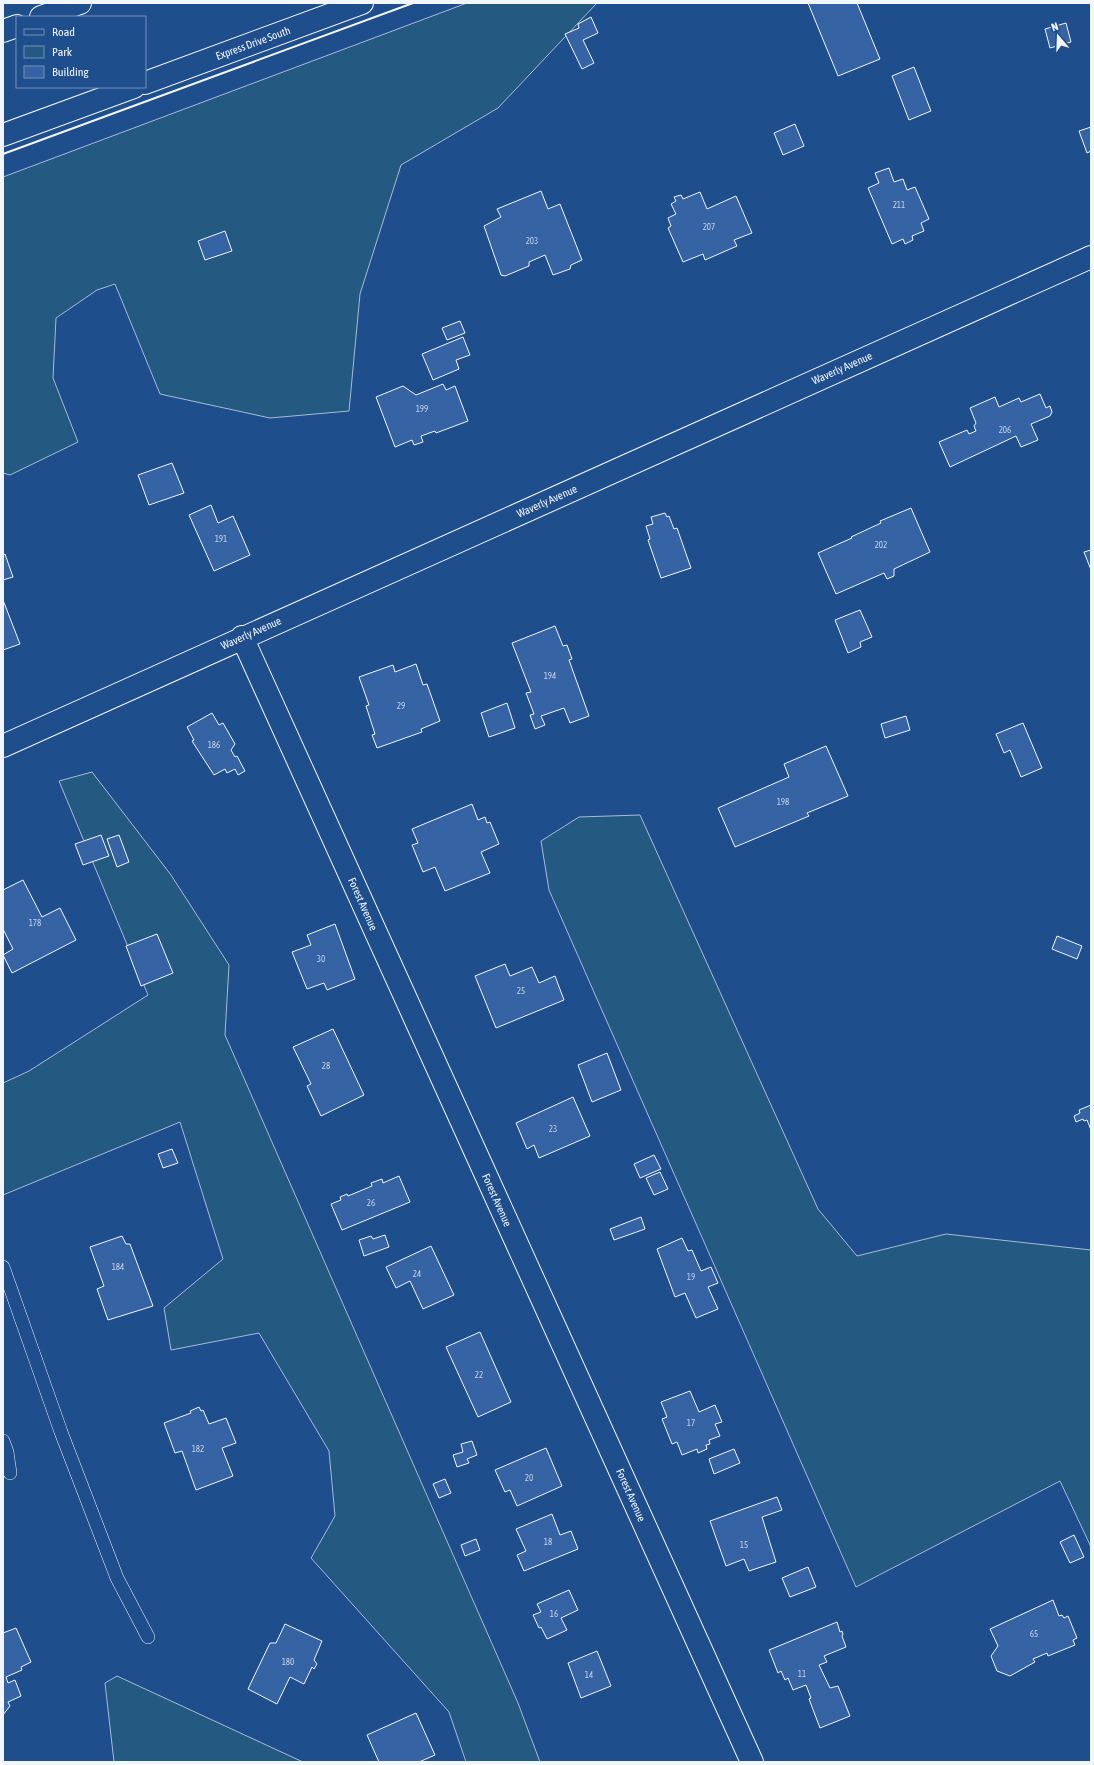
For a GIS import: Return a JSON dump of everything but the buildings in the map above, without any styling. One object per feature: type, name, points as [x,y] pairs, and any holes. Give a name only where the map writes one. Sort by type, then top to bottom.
[{"type":"main road","points":[[45,16],[80,3]]},
{"type":"main road","name":"Express Drive South","points":[[146,83],[362,3]]},
{"type":"main road","points":[[3,31],[16,26]]},
{"type":"main road","points":[[3,135],[131,88]]},
{"type":"main road","name":"Waverly Avenue","points":[[3,746],[242,637],[1091,257]]},
{"type":"main road","name":"Forest Avenue","points":[[242,637],[752,1762]]},
{"type":"lane","points":[[3,1267],[61,1432],[117,1578],[148,1637]]},
{"type":"lane","points":[[3,1441],[7,1452],[10,1472]]},
{"type":"green space","points":[[467,3],[597,3],[498,108],[401,165],[360,294],[349,411],[270,418],[160,394],[115,284],[97,290],[56,318],[53,378],[78,442],[10,475],[3,473],[3,177]]},
{"type":"green space","points":[[92,772],[171,875],[229,965],[225,1035],[518,1703],[540,1762],[466,1762],[449,1712],[311,1558],[335,1516],[329,1451],[259,1333],[171,1350],[164,1308],[223,1259],[180,1122],[3,1195],[3,1083],[29,1071],[148,995],[59,781]]},
{"type":"green space","points":[[640,815],[818,1209],[857,1256],[946,1234],[1091,1250],[1091,1547],[1060,1481],[856,1587],[549,890],[541,841],[579,817]]},
{"type":"green space","points":[[117,1676],[303,1762],[114,1762],[105,1683]]},
{"type":"wall","points":[[3,154],[413,3]]}]
